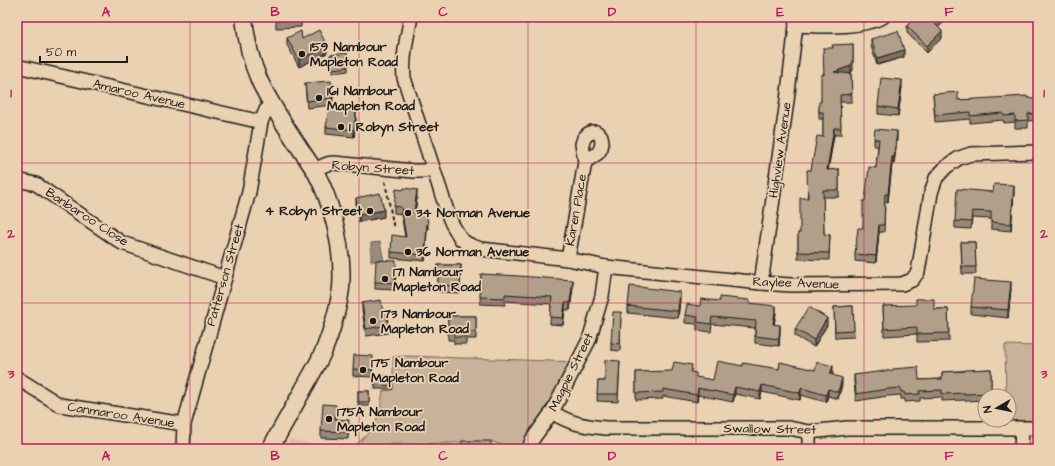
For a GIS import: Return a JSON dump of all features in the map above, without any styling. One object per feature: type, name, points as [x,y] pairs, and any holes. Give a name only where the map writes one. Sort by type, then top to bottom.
[{"type":"main road","points":[[244,17],[246,37],[253,64],[260,82],[319,179],[333,215],[340,257],[341,289],[333,324],[324,350],[314,371],[270,449]]},
{"type":"street","points":[[411,17],[404,56],[404,78],[433,169]]},
{"type":"street","points":[[796,21],[854,25],[875,21],[883,17]]},
{"type":"street","name":"Highview Avenue","points":[[761,283],[787,101],[796,21]]},
{"type":"street","name":"Amaroo Avenue","points":[[17,66],[261,122]]},
{"type":"street","name":"Patterson Street","points":[[183,449],[184,424],[249,192],[261,122],[266,110],[273,105]]},
{"type":"street","name":"Raylee Avenue","points":[[433,169],[452,224],[461,239],[466,243],[481,249],[568,259],[606,266],[761,283],[792,285],[883,285],[902,284],[912,280],[918,272],[931,193],[936,178],[946,167],[959,158],[970,154],[1038,152]]},
{"type":"street","name":"Karen Place","points":[[568,259],[585,162]]},
{"type":"street","name":"Robyn Street","points":[[315,171],[328,163],[423,171],[433,169]]},
{"type":"street","name":"Banbaroo Close","points":[[17,180],[36,184],[122,243],[225,278]]},
{"type":"street","name":"Magpie Street","points":[[529,449],[532,440],[552,412],[589,340],[602,296],[606,266]]},
{"type":"street","name":"Canmaroo Avenue","points":[[17,378],[60,405],[184,424]]},
{"type":"street","name":"Swallow Street","points":[[552,412],[562,419],[574,423],[606,428],[789,428],[809,432],[847,428],[1038,428]]},
{"type":"street","points":[[1021,449],[1022,429]]},
{"type":"street","points":[[809,432],[809,449]]},
{"type":"path","points":[[383,168],[394,229]]},
{"type":"shaded area","points":[[380,242],[384,261],[371,261],[371,243]]},
{"type":"shaded area","points":[[1005,345],[1038,346],[1038,428],[1017,428],[1017,388],[1006,388]]},
{"type":"shaded area","points":[[407,356],[579,362],[529,449],[515,449],[493,442],[468,441],[453,443],[356,445],[369,432],[376,421],[383,391],[393,390],[393,357]]},
{"type":"shaded area","points":[[290,439],[330,449],[284,449]]},
{"type":"shaded area","points":[[453,443],[451,449],[353,449],[356,445]]},
{"type":"building","points":[[276,17],[301,17],[301,20],[276,21]]},
{"type":"building","points":[[915,17],[942,17],[935,24],[942,31],[927,46],[907,26]]},
{"type":"building","points":[[319,30],[327,46],[299,60],[287,38],[301,31],[302,39]]},
{"type":"building","points":[[898,31],[904,50],[877,58],[871,39]]},
{"type":"building","points":[[853,44],[853,63],[851,66],[834,72],[851,74],[852,94],[840,95],[841,128],[834,128],[827,170],[839,169],[839,190],[823,190],[824,234],[830,235],[829,253],[798,252],[798,233],[800,233],[800,198],[808,198],[807,170],[811,170],[817,136],[823,137],[823,112],[819,112],[819,102],[821,102],[821,75],[824,75],[823,48],[833,48],[832,45]]},
{"type":"building","points":[[347,53],[348,67],[332,69],[330,55]]},
{"type":"building","points":[[881,78],[902,80],[898,109],[878,106]]},
{"type":"building","points":[[331,81],[333,98],[307,101],[305,83]]},
{"type":"building","points":[[958,92],[958,100],[1027,96],[1027,98],[1038,98],[1038,113],[1028,114],[1028,120],[1015,121],[1015,115],[1004,116],[1003,113],[970,116],[970,112],[935,115],[933,94]]},
{"type":"building","points":[[329,109],[356,112],[354,130],[326,127]]},
{"type":"building","points":[[875,129],[897,131],[894,157],[892,157],[888,194],[885,194],[884,225],[879,225],[876,256],[855,254],[858,228],[863,228],[863,201],[865,201],[869,167],[876,168],[879,139],[874,139]]},
{"type":"building","points":[[994,184],[1014,185],[1011,224],[991,222],[991,212],[972,211],[971,222],[955,221],[957,189],[993,192]]},
{"type":"building","points":[[404,188],[417,190],[414,213],[426,211],[428,224],[425,255],[391,252],[392,235],[406,237],[401,207],[394,206],[396,189],[403,190]]},
{"type":"building","points":[[380,193],[384,210],[359,215],[356,198]]},
{"type":"building","points":[[1038,236],[1038,244],[1034,240]]},
{"type":"building","points":[[961,242],[975,242],[976,267],[962,267]]},
{"type":"building","name":"171 Nambour Mapleton Road","points":[[376,260],[396,261],[395,283],[375,282]]},
{"type":"building","points":[[438,265],[461,265],[460,286],[438,285]]},
{"type":"building","points":[[481,274],[573,280],[570,303],[565,303],[563,318],[550,317],[552,297],[505,294],[505,298],[480,297]]},
{"type":"building","points":[[974,279],[1011,282],[1008,310],[971,307]]},
{"type":"building","points":[[630,286],[680,292],[678,311],[628,306]]},
{"type":"building","points":[[720,297],[749,300],[749,303],[776,306],[773,324],[780,325],[779,339],[755,336],[756,321],[712,317],[711,324],[697,322],[698,317],[685,315],[687,304],[700,306],[701,299],[720,301]]},
{"type":"building","points":[[916,299],[934,299],[934,309],[948,309],[949,333],[917,334],[917,327],[884,329],[883,306],[916,305]]},
{"type":"building","name":"173 Nambour Mapleton Road","points":[[381,300],[383,315],[387,314],[388,325],[366,329],[362,303]]},
{"type":"building","points":[[853,306],[854,330],[835,331],[834,307]]},
{"type":"building","points":[[809,307],[827,318],[814,340],[795,329]]},
{"type":"building","points":[[613,312],[621,312],[620,344],[611,343]]},
{"type":"building","points":[[448,316],[476,316],[476,332],[466,332],[466,337],[454,337],[454,333],[448,333]]},
{"type":"building","points":[[354,355],[373,356],[372,370],[353,369]]},
{"type":"building","points":[[605,360],[620,361],[618,394],[597,394],[598,381],[605,381]]},
{"type":"building","points":[[717,361],[743,366],[743,363],[779,369],[780,362],[815,370],[817,362],[833,366],[830,374],[842,378],[838,392],[828,389],[826,395],[801,388],[800,393],[762,385],[760,392],[735,387],[733,395],[698,388],[697,395],[663,389],[663,392],[636,393],[636,372],[672,371],[674,362],[692,365],[691,372],[696,373],[696,377],[713,380]]},
{"type":"building","points":[[918,367],[919,380],[942,379],[942,372],[991,369],[991,388],[977,388],[977,394],[942,394],[942,390],[919,391],[920,394],[905,395],[905,392],[901,392],[901,388],[856,394],[854,375]]},
{"type":"building","points":[[375,376],[392,376],[392,386],[375,385]]},
{"type":"building","points":[[358,391],[369,391],[369,402],[358,402]]},
{"type":"building","name":"175A Nambour Mapleton Road","points":[[323,404],[336,405],[335,419],[349,420],[348,432],[321,431]]},
{"type":"building","points":[[462,441],[491,441],[491,449],[462,449]]},
{"type":"building","points":[[941,447],[941,449],[911,449]]},
{"type":"place","name":"159 Nambour Mapleton Road","points":[[302,54]]},
{"type":"place","name":"161 Nambour Mapleton Road","points":[[319,98]]},
{"type":"place","name":"1 Robyn Street","points":[[341,127]]},
{"type":"place","name":"4 Robyn Street","points":[[370,211]]},
{"type":"place","name":"34 Norman Avenue","points":[[408,213]]},
{"type":"place","name":"36 Norman Avenue","points":[[408,252]]},
{"type":"place","name":"171 Nambour Mapleton Road","points":[[385,279]]},
{"type":"place","name":"173 Nambour Mapleton Road","points":[[373,321]]},
{"type":"place","name":"175 Nambour Mapleton Road","points":[[363,370]]},
{"type":"place","name":"175A Nambour Mapleton Road","points":[[329,419]]}]
